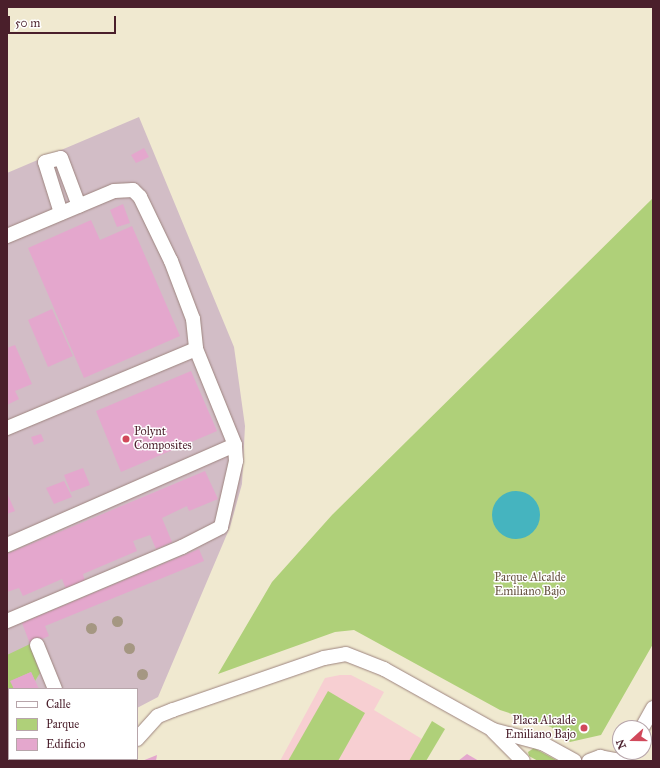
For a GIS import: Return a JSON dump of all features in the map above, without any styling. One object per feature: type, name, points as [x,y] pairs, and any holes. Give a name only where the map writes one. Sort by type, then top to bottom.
[{"type":"street","points":[[61,213],[45,162],[61,158],[78,206]]},
{"type":"street","points":[[7,236],[78,206],[123,190],[132,190],[140,197],[193,319],[196,349],[235,445],[236,461],[221,527],[7,621]]},
{"type":"street","points":[[7,428],[196,349]]},
{"type":"street","points":[[7,545],[235,445]]},
{"type":"street","points":[[37,644],[55,688]]},
{"type":"street","points":[[138,724],[324,658],[346,654],[384,669],[493,730],[542,743],[574,761]]},
{"type":"street","points":[[646,720],[653,708]]},
{"type":"street","points":[[138,738],[158,716]]},
{"type":"street","points":[[493,730],[523,761]]},
{"type":"street","points":[[590,761],[611,758],[620,761]]},
{"type":"street","points":[[114,761],[120,760]]},
{"type":"shaded area","name":"Polynt Composites","points":[[139,117],[234,347],[245,426],[242,484],[230,527],[158,697],[138,707],[138,688],[8,688],[8,760],[54,760],[7,761],[7,173]]},
{"type":"shaded area","points":[[340,675],[351,675],[384,692],[374,710],[422,739],[409,761],[280,761],[325,678]]},
{"type":"green space","name":"Parque Alcalde Emiliano Bajo","points":[[653,198],[653,644],[601,735],[570,742],[551,727],[500,710],[354,630],[335,632],[218,674],[272,582],[332,515]]},
{"type":"green space","points":[[30,644],[40,673],[35,681],[31,672],[11,681],[14,688],[8,688],[7,720],[7,655]]},
{"type":"green space","points":[[328,691],[365,713],[338,761],[288,761]]},
{"type":"green space","points":[[432,721],[445,729],[426,761],[409,761]]},
{"type":"green space","points":[[534,748],[558,761],[538,761],[529,756],[528,752]]},
{"type":"water","points":[[516,491],[525,493],[533,498],[538,506],[540,515],[538,524],[533,532],[525,537],[516,539],[507,537],[499,532],[494,524],[492,515],[494,506],[499,498],[507,493]]},
{"type":"building","points":[[144,148],[149,157],[136,163],[131,155]]},
{"type":"building","points":[[123,204],[130,223],[117,227],[110,210]]},
{"type":"building","points":[[91,220],[100,240],[132,226],[180,336],[84,378],[28,248]]},
{"type":"building","points":[[52,309],[73,356],[48,367],[28,320]]},
{"type":"building","points":[[15,345],[32,384],[15,391],[19,399],[7,405],[7,348]]},
{"type":"building","points":[[191,371],[217,431],[121,472],[96,411]]},
{"type":"building","points":[[41,434],[44,441],[34,445],[31,437]]},
{"type":"building","points":[[83,468],[90,485],[71,492],[64,475]]},
{"type":"building","points":[[205,471],[218,499],[189,511],[187,506],[162,518],[172,542],[156,549],[150,535],[133,541],[137,551],[83,574],[85,581],[66,589],[62,579],[23,596],[19,588],[7,592],[7,554]]},
{"type":"building","points":[[64,481],[72,497],[54,504],[46,488]]},
{"type":"building","points":[[7,493],[15,511],[7,514]]},
{"type":"building","points":[[199,549],[204,561],[45,626],[49,636],[30,644],[22,623]]},
{"type":"building","points":[[31,672],[39,688],[14,688],[10,681]]},
{"type":"building","points":[[8,720],[8,738],[7,738]]},
{"type":"building","points":[[467,754],[479,761],[458,761]]},
{"type":"building","points":[[157,755],[156,761],[142,761]]},
{"type":"place","name":"Polynt Composites","points":[[126,439]]},
{"type":"place","name":"Placa Alcalde Emiliano Bajo","points":[[584,728]]}]
